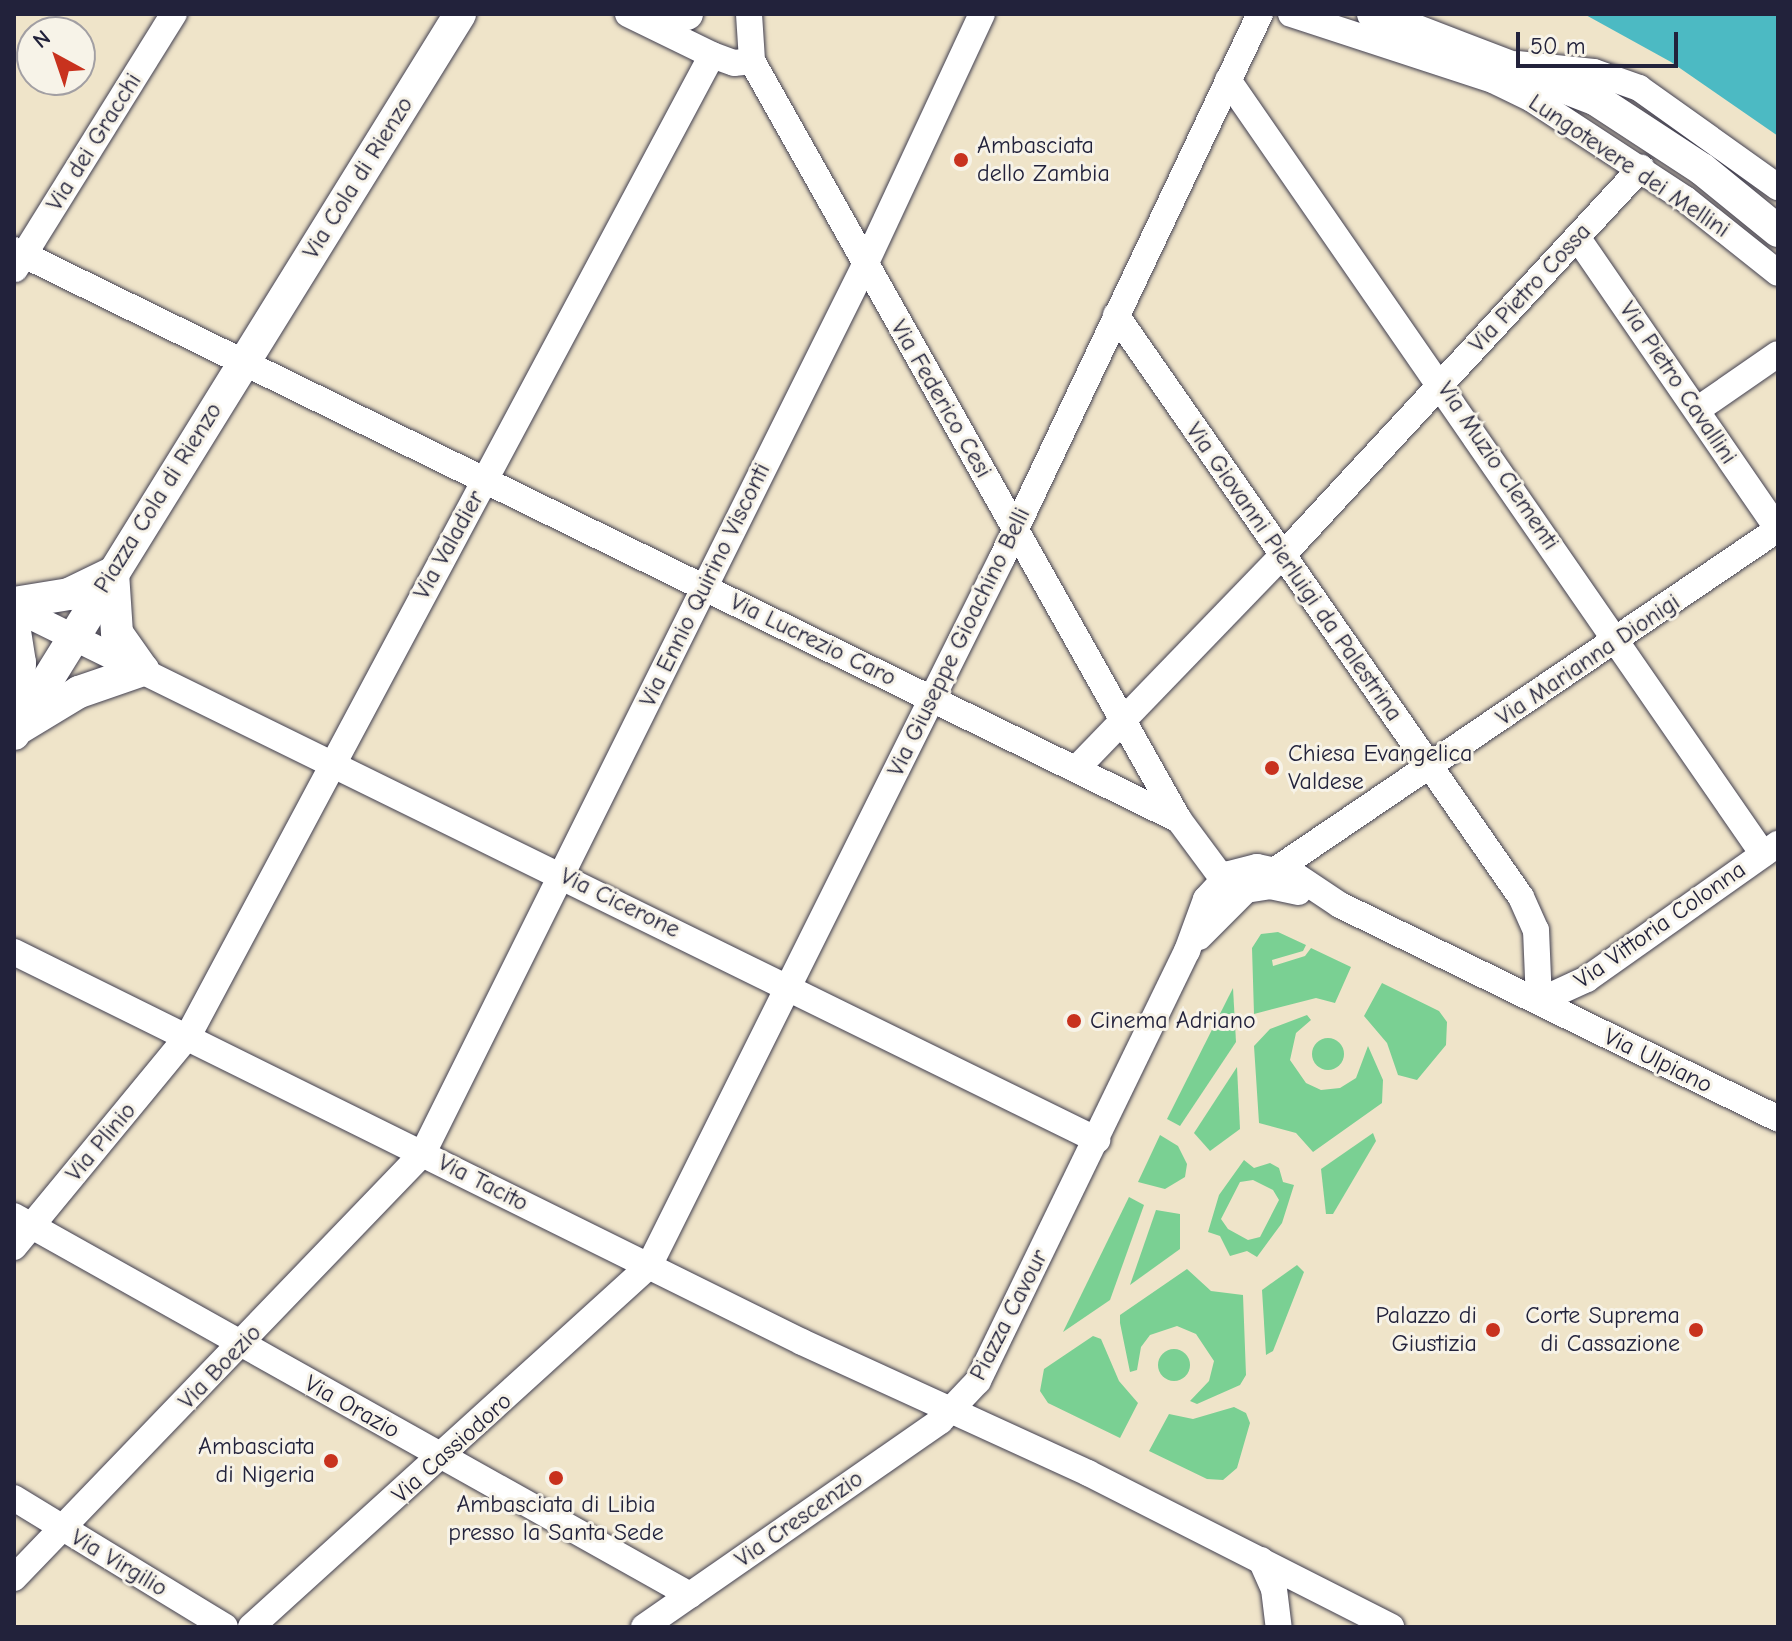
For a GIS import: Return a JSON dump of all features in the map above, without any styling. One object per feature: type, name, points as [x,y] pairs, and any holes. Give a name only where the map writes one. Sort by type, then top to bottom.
[{"type":"main road","name":"Via Cola di Rienzo","points":[[249,352],[460,14]]},
{"type":"main road","points":[[672,14],[687,14]]},
{"type":"main road","name":"Lungotevere dei Mellini","points":[[1373,14],[1514,64],[1595,99],[1648,131],[1778,231]]},
{"type":"main road","name":"Piazza Cola di Rienzo","points":[[15,732],[249,352]]},
{"type":"main road","points":[[14,605],[69,594],[113,573],[117,633],[143,670],[79,692],[15,732]]},
{"type":"main road","points":[[14,625],[20,663],[15,732]]},
{"type":"street","name":"Via dei Gracchi","points":[[17,258],[174,14]]},
{"type":"street","points":[[628,14],[712,55],[734,63],[752,61]]},
{"type":"street","name":"Via Ennio Quirino Visconti","points":[[423,1153],[864,267],[982,14]]},
{"type":"street","name":"Via Giuseppe Gioachino Belli","points":[[649,1266],[933,698],[1260,14]]},
{"type":"street","name":"Lungotevere dei Mellini","points":[[1291,14],[1493,80],[1561,115],[1641,168],[1778,273]]},
{"type":"street","name":"Via Federico Cesi","points":[[748,17],[752,61],[864,267],[1014,525],[1179,820]]},
{"type":"street","name":"Via Valadier","points":[[188,1036],[712,55]]},
{"type":"street","points":[[1514,64],[1594,72],[1639,88],[1778,187]]},
{"type":"street","name":"Via Muzio Clementi","points":[[1228,80],[1617,640],[1770,849]]},
{"type":"street","name":"Via Pietro Cossa","points":[[1077,768],[1282,556],[1641,168]]},
{"type":"street","name":"Via Pietro Cavallini","points":[[1577,237],[1778,529]]},
{"type":"street","points":[[17,258],[167,326],[249,352]]},
{"type":"street","name":"Via Giovanni Pierluigi da Palestrina","points":[[1116,315],[1529,911],[1536,930],[1539,1001]]},
{"type":"street","name":"Via Lucrezio Caro","points":[[249,352],[318,399],[1179,820]]},
{"type":"street","points":[[1697,410],[1778,354]]},
{"type":"street","name":"Via Marianna Dionigi","points":[[1277,869],[1778,529]]},
{"type":"street","points":[[14,605],[143,670]]},
{"type":"street","name":"Via Cicerone","points":[[143,670],[1097,1140]]},
{"type":"street","points":[[1179,820],[1222,878],[1251,867],[1277,869]]},
{"type":"street","name":"Via Vittoria Colonna","points":[[1539,1001],[1587,979],[1770,849]]},
{"type":"street","name":"Piazza Cavour","points":[[1277,869],[1340,905],[1539,1001]]},
{"type":"street","name":"Piazza Cavour","points":[[953,1410],[981,1376],[1187,951],[1206,899],[1222,878]]},
{"type":"street","name":"Piazza Cavour","points":[[1187,951],[1232,899],[1254,887],[1281,887],[1340,905]]},
{"type":"street","name":"Via Tacito","points":[[14,952],[649,1266],[953,1410]]},
{"type":"street","name":"Via Ulpiano","points":[[1539,1001],[1778,1119]]},
{"type":"street","name":"Via Plinio","points":[[14,1247],[23,1221],[188,1036]]},
{"type":"street","name":"Via Boezio","points":[[14,1578],[423,1153]]},
{"type":"street","name":"Via Orazio","points":[[23,1221],[690,1595]]},
{"type":"street","name":"Via Cassiodoro","points":[[251,1627],[442,1457],[649,1266]]},
{"type":"street","points":[[953,1410],[1391,1627]]},
{"type":"street","name":"Via Crescenzio","points":[[644,1627],[953,1410]]},
{"type":"street","name":"Via Virgilio","points":[[14,1498],[225,1627]]},
{"type":"street","points":[[1261,1560],[1274,1589],[1279,1627]]},
{"type":"green space","points":[[1278,932],[1306,945],[1303,951],[1272,960],[1273,966],[1305,956],[1311,948],[1351,967],[1335,1003],[1316,998],[1254,1014],[1252,948],[1261,934]]},
{"type":"green space","points":[[1382,983],[1439,1011],[1447,1022],[1446,1045],[1417,1080],[1398,1075],[1387,1043],[1364,1016]]},
{"type":"green space","points":[[1233,988],[1236,1042],[1180,1126],[1167,1119]]},
{"type":"green space","points":[[1307,1015],[1311,1020],[1296,1033],[1290,1060],[1306,1083],[1321,1090],[1340,1088],[1356,1078],[1368,1046],[1383,1080],[1382,1103],[1313,1152],[1296,1133],[1259,1123],[1254,1046],[1270,1029]]},
{"type":"green space","points":[[1328,1038],[1340,1042],[1344,1054],[1340,1066],[1328,1070],[1316,1066],[1312,1054],[1316,1042]]},
{"type":"green space","points":[[1237,1067],[1240,1129],[1210,1151],[1194,1133]]},
{"type":"green space","points":[[1373,1133],[1376,1141],[1333,1214],[1326,1214],[1321,1169]]},
{"type":"green space","points":[[1160,1135],[1178,1146],[1187,1164],[1185,1177],[1165,1189],[1138,1182]]},
{"type":"green space","points":[[1244,1160],[1254,1168],[1270,1163],[1279,1168],[1283,1182],[1294,1185],[1282,1223],[1257,1257],[1247,1251],[1230,1256],[1220,1236],[1208,1232],[1219,1195]],"holes":[[[1253,1180],[1273,1190],[1279,1200],[1260,1237],[1248,1240],[1228,1229],[1221,1219],[1240,1182]]]},
{"type":"green space","points":[[1129,1197],[1144,1205],[1110,1300],[1063,1332]]},
{"type":"green space","points":[[1156,1210],[1180,1214],[1180,1249],[1130,1285]]},
{"type":"green space","points":[[1297,1265],[1304,1272],[1273,1351],[1266,1355],[1262,1290]]},
{"type":"green space","points":[[1187,1269],[1211,1291],[1243,1295],[1246,1375],[1240,1385],[1197,1404],[1190,1401],[1209,1381],[1214,1361],[1196,1334],[1177,1326],[1150,1335],[1141,1347],[1137,1370],[1130,1372],[1120,1323],[1120,1315]]},
{"type":"green space","points":[[1093,1336],[1101,1339],[1119,1381],[1138,1403],[1120,1438],[1048,1403],[1040,1391],[1044,1369]]},
{"type":"green space","points":[[1174,1349],[1185,1354],[1190,1365],[1185,1376],[1174,1381],[1163,1376],[1158,1365],[1163,1354]]},
{"type":"green space","points":[[1234,1407],[1246,1413],[1250,1423],[1237,1468],[1223,1480],[1207,1479],[1149,1451],[1169,1414],[1193,1419]]},
{"type":"water","points":[[1584,14],[1778,14],[1778,136],[1671,62]]},
{"type":"place","name":"Ambasciata dello Zambia","points":[[961,160]]},
{"type":"place","name":"Chiesa Evangelica Valdese","points":[[1272,768]]},
{"type":"place","name":"Cinema Adriano","points":[[1074,1021]]},
{"type":"place","name":"Palazzo di Giustizia","points":[[1493,1330]]},
{"type":"place","name":"Corte Suprema di Cassazione","points":[[1696,1330]]},
{"type":"place","name":"Ambasciata di Nigeria","points":[[331,1461]]},
{"type":"place","name":"Ambasciata di Libia presso la Santa Sede","points":[[556,1478]]}]
